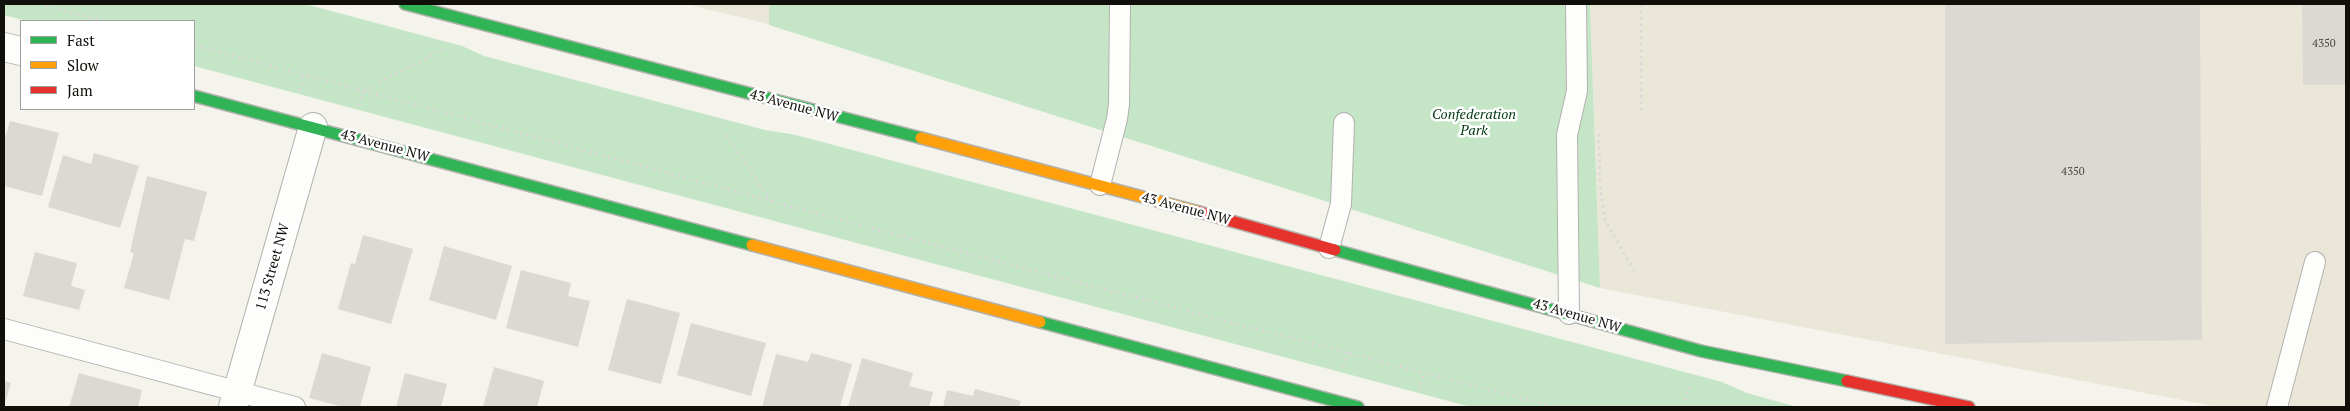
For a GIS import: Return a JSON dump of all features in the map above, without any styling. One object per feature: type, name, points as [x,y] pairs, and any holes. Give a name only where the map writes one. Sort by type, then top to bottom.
[{"type":"street","name":"43 Avenue NW","points":[[405,4],[1100,185],[1701,351],[1968,407]]},
{"type":"street","points":[[4,47],[20,52]]},
{"type":"street","name":"43 Avenue NW","points":[[195,96],[1358,407]]},
{"type":"street","name":"113 Street NW","points":[[236,399],[313,127]]},
{"type":"lane","points":[[1100,185],[1119,104],[1120,4]]},
{"type":"lane","points":[[1569,314],[1568,135],[1576,91],[1576,4]]},
{"type":"lane","points":[[1329,248],[1341,204],[1344,123]]},
{"type":"lane","points":[[2276,407],[2315,262]]},
{"type":"lane","points":[[4,329],[236,399],[295,407]]},
{"type":"path","points":[[39,4],[101,20]]},
{"type":"path","points":[[1641,4],[1641,114]]},
{"type":"path","points":[[195,45],[771,201],[1555,407]]},
{"type":"path","points":[[359,108],[364,90],[446,48]]},
{"type":"path","points":[[298,92],[304,74]]},
{"type":"path","points":[[1599,132],[1600,185],[1605,220],[1634,271]]},
{"type":"path","points":[[726,134],[771,201]]},
{"type":"path","points":[[1343,367],[1347,352]]},
{"type":"path","points":[[1419,391],[1424,373]]},
{"type":"path","points":[[1683,407],[1692,380]]},
{"type":"shaded area","points":[[685,4],[769,4],[769,24]]},
{"type":"shaded area","points":[[1590,4],[2346,4],[2346,407],[2218,407],[1600,288]]},
{"type":"green space","points":[[4,4],[305,4],[462,46],[484,56],[765,130],[796,135],[1722,382],[1747,393],[1797,407],[1471,407],[195,66],[195,20],[23,20],[4,15]]},
{"type":"green space","name":"Confederation Park","points":[[769,4],[1590,4],[1600,288],[769,25]]},
{"type":"building","points":[[1945,4],[2200,4],[2202,340],[1945,344]]},
{"type":"building","points":[[2302,4],[2346,4],[2346,85],[2303,85]]},
{"type":"building","points":[[10,121],[59,133],[42,196],[4,186],[4,134],[6,135]]},
{"type":"building","points":[[94,153],[139,166],[120,228],[48,207],[63,155],[91,164]]},
{"type":"building","points":[[147,176],[207,192],[194,241],[185,239],[169,300],[124,288],[134,253],[130,252]]},
{"type":"building","points":[[363,235],[413,249],[391,324],[338,309],[351,263],[355,264]]},
{"type":"building","points":[[444,246],[512,266],[496,320],[429,300]]},
{"type":"building","points":[[35,252],[77,263],[71,286],[85,290],[79,310],[23,296]]},
{"type":"building","points":[[521,270],[571,283],[568,296],[590,301],[578,347],[506,328]]},
{"type":"building","points":[[627,299],[680,313],[661,384],[608,370]]},
{"type":"building","points":[[691,323],[766,343],[751,396],[677,375]]},
{"type":"building","points":[[322,353],[371,367],[360,407],[343,407],[309,398]]},
{"type":"building","points":[[811,353],[852,364],[840,407],[762,407],[776,354],[808,362]]},
{"type":"building","points":[[862,358],[913,373],[909,386],[933,392],[929,407],[848,407]]},
{"type":"building","points":[[494,367],[544,381],[537,407],[483,407]]},
{"type":"building","points":[[79,373],[142,390],[138,407],[69,407]]},
{"type":"building","points":[[405,373],[447,384],[441,407],[396,407]]},
{"type":"building","points":[[4,381],[11,383],[4,406]]},
{"type":"building","points":[[975,389],[1021,401],[1019,407],[943,407],[947,390],[973,396]]},
{"type":"traffic: fast","points":[[405,4],[921,138]]},
{"type":"traffic: fast","points":[[195,96],[752,245]]},
{"type":"traffic: fast","points":[[1335,250],[1701,351],[1847,381]]},
{"type":"traffic: fast","points":[[1040,322],[1358,407]]},
{"type":"traffic: slow","points":[[921,138],[1199,212]]},
{"type":"traffic: slow","points":[[752,245],[1040,322]]},
{"type":"traffic: jam","points":[[1199,212],[1335,250]]},
{"type":"traffic: jam","points":[[1847,381],[1969,407]]}]
